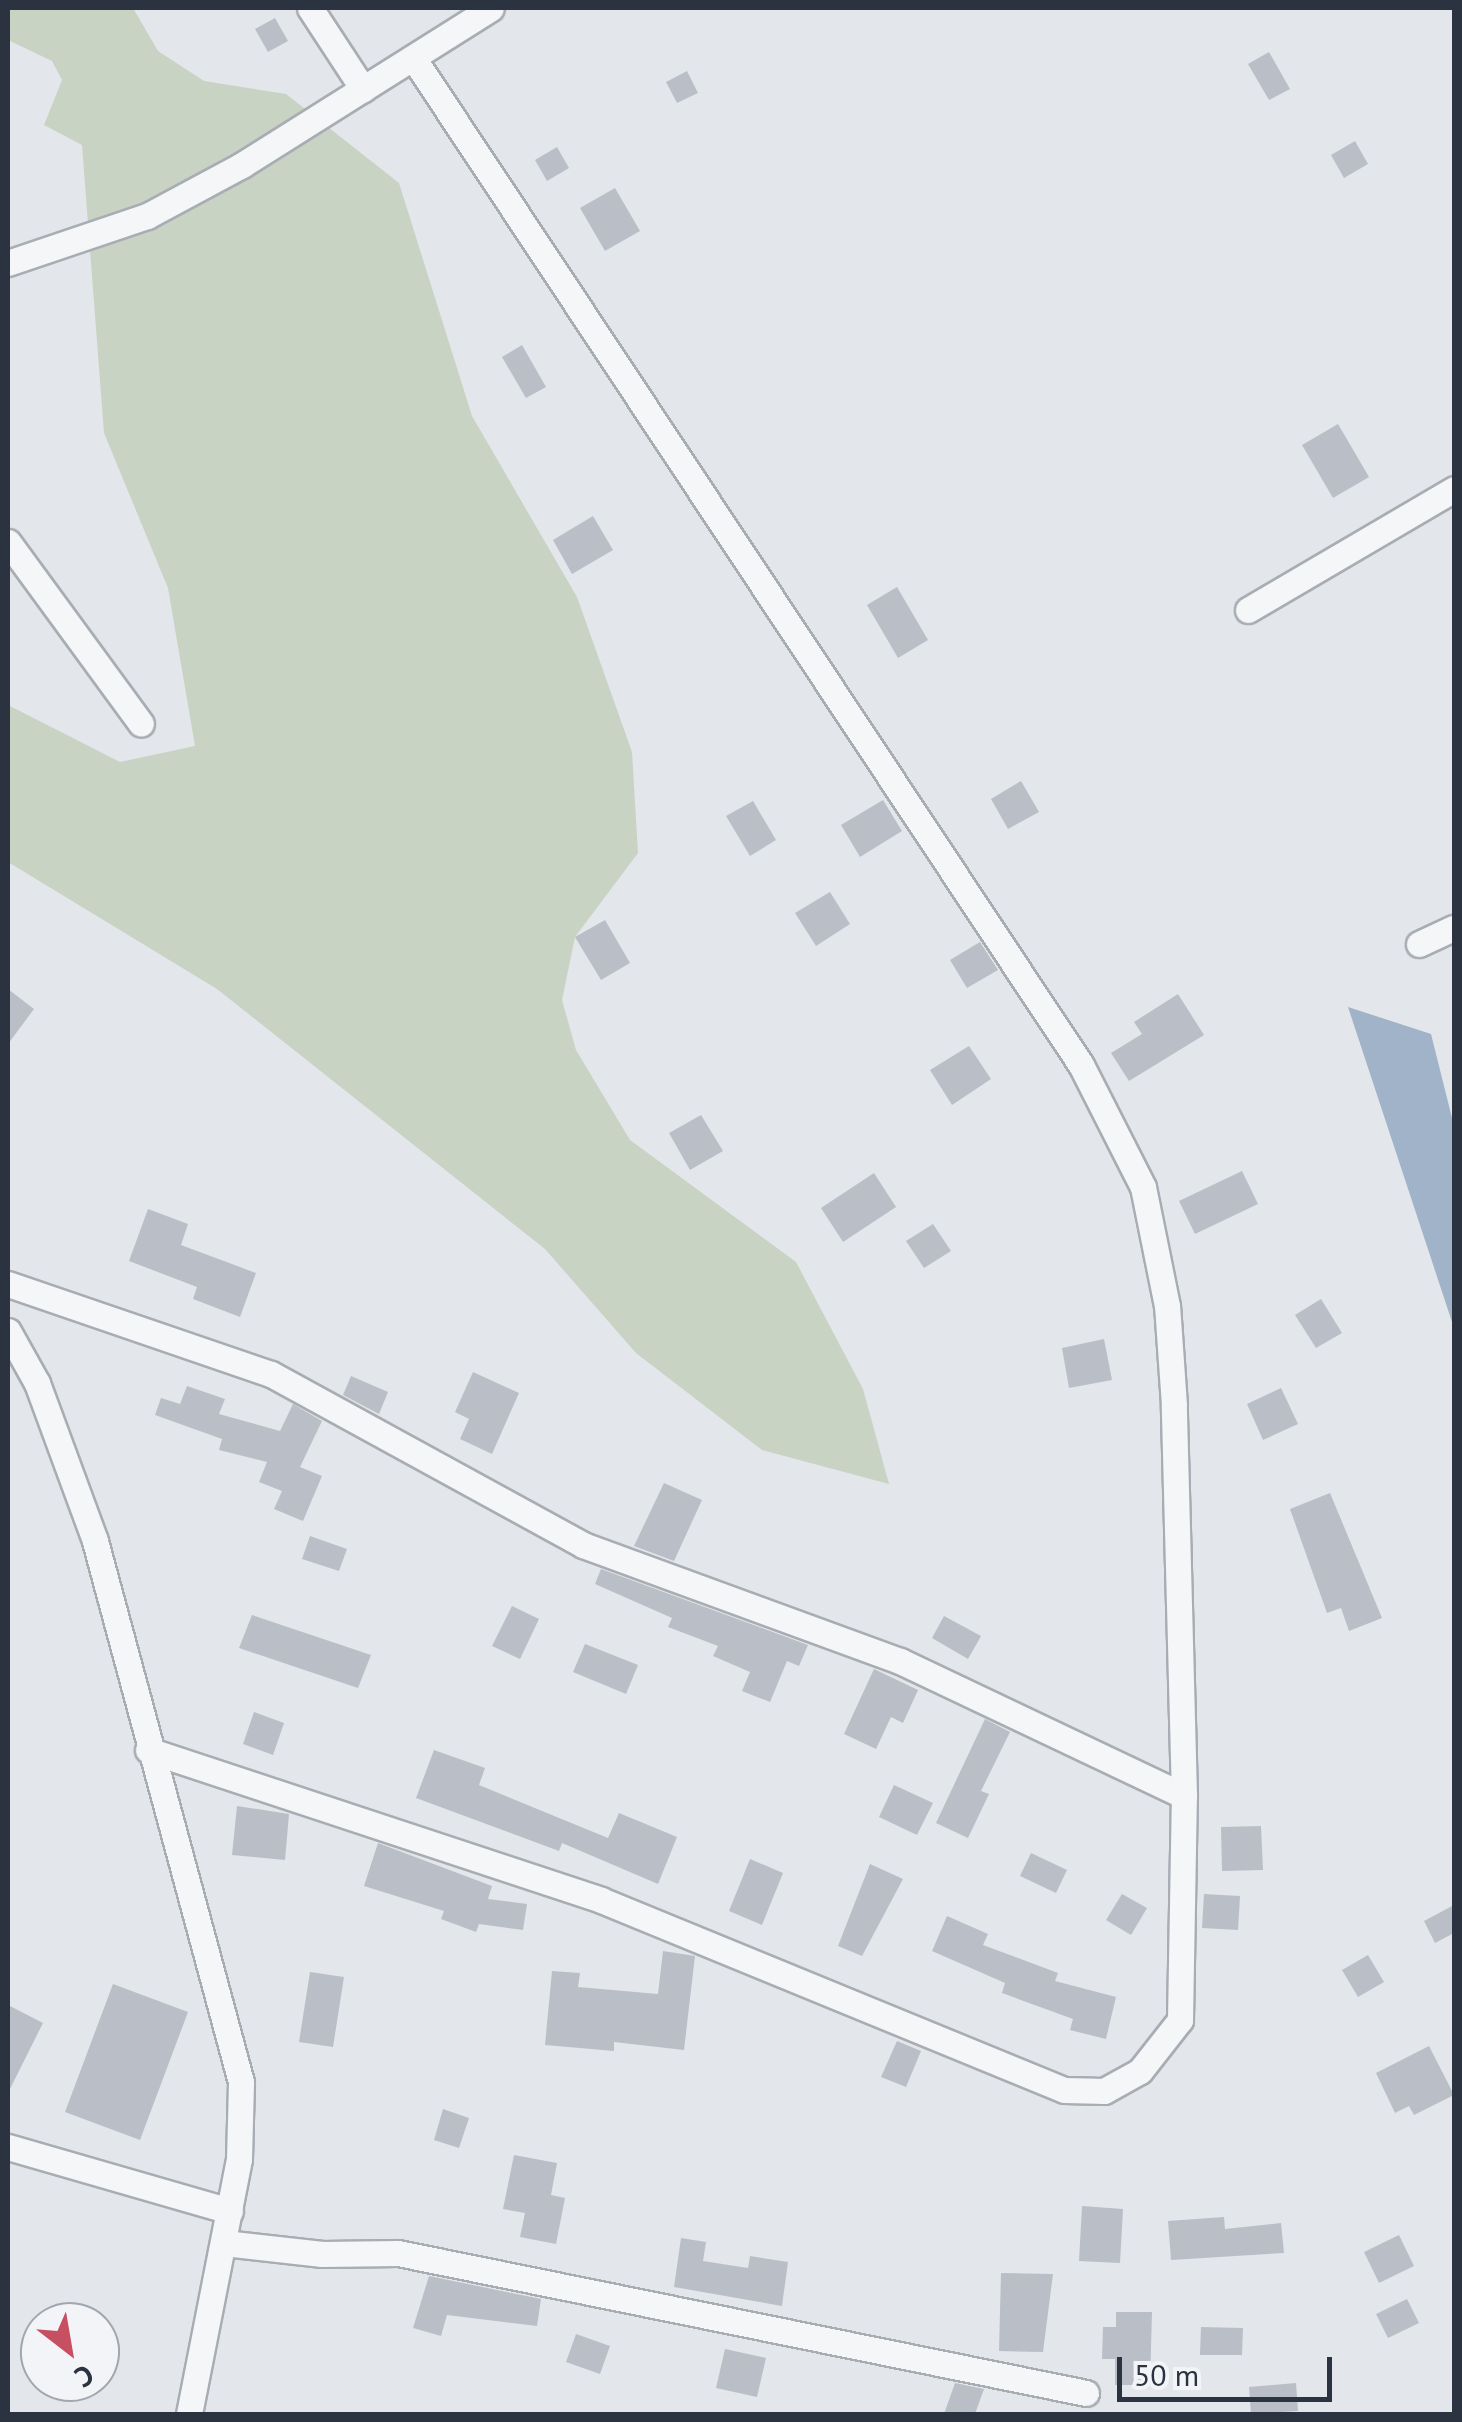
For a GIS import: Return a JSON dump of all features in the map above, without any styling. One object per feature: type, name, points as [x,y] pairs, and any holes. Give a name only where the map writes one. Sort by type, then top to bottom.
[{"type":"street","points":[[310,8],[363,89]]},
{"type":"street","points":[[8,264],[147,216],[414,59],[491,8]]},
{"type":"street","points":[[148,1750],[600,1900],[1064,2090],[1104,2091],[1140,2072],[1180,2020],[1184,1796],[1172,1385],[1167,1306],[1143,1187],[1081,1066],[414,59]]},
{"type":"street","points":[[1248,610],[1454,489]]},
{"type":"street","points":[[8,542],[140,724]]},
{"type":"street","points":[[1419,944],[1454,928]]},
{"type":"street","points":[[8,1284],[271,1374],[582,1545],[900,1662],[1184,1796]]},
{"type":"street","points":[[8,1332],[37,1383],[95,1541],[148,1750],[241,2082],[230,2211],[189,2414]]},
{"type":"street","points":[[8,2147],[230,2211]]},
{"type":"street","points":[[224,2242],[322,2254],[398,2253],[1086,2392]]},
{"type":"green space","points":[[8,8],[133,8],[158,51],[204,81],[286,94],[399,183],[472,416],[577,597],[632,752],[638,853],[575,937],[562,1000],[576,1050],[630,1140],[796,1262],[863,1389],[889,1484],[762,1450],[636,1353],[545,1249],[217,989],[8,862],[8,705],[120,762],[195,746],[168,588],[104,433],[82,145],[44,125],[62,80],[52,61],[8,40]]},
{"type":"water","points":[[1348,1007],[1431,1034],[1454,1126],[1454,1328]]},
{"type":"building","points":[[275,18],[288,41],[268,52],[255,29]]},
{"type":"building","points":[[1269,52],[1290,89],[1269,100],[1248,64]]},
{"type":"building","points":[[687,71],[698,93],[677,103],[666,82]]},
{"type":"building","points":[[1355,141],[1368,164],[1344,178],[1331,155]]},
{"type":"building","points":[[557,147],[569,168],[547,181],[535,160]]},
{"type":"building","points":[[615,188],[640,231],[605,251],[580,208]]},
{"type":"building","points":[[522,345],[546,387],[526,398],[502,357]]},
{"type":"building","points":[[1338,424],[1369,477],[1333,498],[1302,445]]},
{"type":"building","points":[[593,516],[613,550],[572,574],[553,540]]},
{"type":"building","points":[[897,587],[928,640],[898,658],[867,605]]},
{"type":"building","points":[[1021,781],[1039,812],[1008,829],[991,799]]},
{"type":"building","points":[[883,800],[902,831],[860,857],[841,825]]},
{"type":"building","points":[[753,801],[776,840],[750,856],[726,816]]},
{"type":"building","points":[[830,892],[850,924],[816,946],[795,913]]},
{"type":"building","points":[[605,920],[630,963],[601,980],[575,937]]},
{"type":"building","points":[[980,942],[998,970],[967,988],[950,960]]},
{"type":"building","points":[[8,989],[34,1009],[8,1044]]},
{"type":"building","points":[[1178,994],[1204,1035],[1129,1081],[1111,1053],[1142,1034],[1134,1022]]},
{"type":"building","points":[[969,1046],[991,1079],[952,1105],[930,1070]]},
{"type":"building","points":[[701,1115],[723,1151],[690,1170],[669,1133]]},
{"type":"building","points":[[1242,1171],[1258,1204],[1195,1234],[1179,1201]]},
{"type":"building","points":[[874,1173],[896,1207],[843,1242],[821,1208]]},
{"type":"building","points":[[148,1209],[188,1224],[181,1245],[256,1273],[240,1317],[193,1299],[197,1287],[129,1261]]},
{"type":"building","points":[[933,1224],[951,1251],[924,1268],[906,1241]]},
{"type":"building","points":[[1321,1299],[1342,1333],[1316,1348],[1295,1315]]},
{"type":"building","points":[[1104,1339],[1112,1380],[1069,1388],[1062,1348]]},
{"type":"building","points":[[473,1372],[519,1393],[492,1454],[460,1439],[469,1419],[455,1412]]},
{"type":"building","points":[[351,1376],[388,1392],[379,1414],[343,1395]]},
{"type":"building","points":[[187,1386],[225,1399],[219,1414],[280,1431],[293,1404],[322,1421],[300,1467],[322,1476],[303,1521],[274,1509],[282,1491],[259,1482],[267,1462],[219,1450],[222,1439],[155,1415],[161,1398],[180,1404]]},
{"type":"building","points":[[1281,1388],[1298,1424],[1263,1440],[1247,1404]]},
{"type":"building","points":[[664,1483],[702,1500],[674,1561],[634,1546]]},
{"type":"building","points":[[1330,1493],[1382,1618],[1349,1631],[1341,1608],[1327,1613],[1290,1509]]},
{"type":"building","points":[[310,1536],[347,1549],[339,1571],[302,1559]]},
{"type":"building","points":[[601,1569],[808,1645],[799,1666],[787,1661],[770,1702],[742,1691],[750,1672],[713,1656],[718,1646],[668,1627],[672,1618],[595,1584]]},
{"type":"building","points":[[512,1606],[539,1619],[520,1659],[492,1646]]},
{"type":"building","points":[[252,1615],[371,1655],[358,1688],[239,1648]]},
{"type":"building","points":[[944,1616],[981,1636],[968,1659],[932,1638]]},
{"type":"building","points":[[585,1644],[638,1665],[626,1694],[573,1672]]},
{"type":"building","points":[[874,1669],[918,1690],[903,1723],[891,1717],[876,1749],[844,1734]]},
{"type":"building","points":[[254,1712],[284,1723],[273,1755],[243,1744]]},
{"type":"building","points":[[985,1719],[1010,1732],[981,1791],[989,1794],[968,1838],[936,1823]]},
{"type":"building","points":[[434,1750],[485,1768],[479,1785],[608,1838],[619,1813],[677,1837],[658,1884],[562,1843],[559,1851],[416,1798]]},
{"type":"building","points":[[894,1785],[933,1803],[917,1835],[879,1817]]},
{"type":"building","points":[[237,1806],[289,1814],[285,1860],[232,1855]]},
{"type":"building","points":[[1261,1826],[1263,1870],[1222,1871],[1221,1827]]},
{"type":"building","points":[[378,1843],[492,1886],[488,1899],[527,1904],[523,1930],[479,1924],[476,1932],[441,1919],[444,1911],[364,1886]]},
{"type":"building","points":[[1031,1853],[1067,1870],[1056,1893],[1020,1876]]},
{"type":"building","points":[[750,1859],[783,1873],[762,1925],[729,1911]]},
{"type":"building","points":[[870,1864],[903,1879],[862,1956],[838,1946]]},
{"type":"building","points":[[1122,1894],[1147,1908],[1131,1935],[1106,1920]]},
{"type":"building","points":[[1204,1894],[1240,1896],[1238,1930],[1202,1928]]},
{"type":"building","points":[[1454,1905],[1454,1933],[1435,1943],[1424,1921]]},
{"type":"building","points":[[947,1916],[988,1934],[983,1945],[1058,1973],[1055,1981],[1116,1997],[1106,2039],[1070,2030],[1073,2019],[1002,1993],[1005,1983],[932,1951]]},
{"type":"building","points":[[663,1951],[695,1956],[684,2050],[614,2042],[614,2051],[545,2045],[552,1971],[580,1973],[578,1987],[658,1994]]},
{"type":"building","points":[[1368,1955],[1384,1982],[1358,1997],[1342,1970]]},
{"type":"building","points":[[310,1972],[344,1977],[333,2047],[299,2042]]},
{"type":"building","points":[[113,1984],[188,2012],[140,2140],[65,2112]]},
{"type":"building","points":[[8,2005],[43,2023],[8,2093]]},
{"type":"building","points":[[897,2041],[921,2051],[906,2087],[881,2077]]},
{"type":"building","points":[[1429,2046],[1454,2095],[1414,2115],[1409,2106],[1395,2113],[1376,2073]]},
{"type":"building","points":[[443,2109],[469,2118],[459,2148],[434,2140]]},
{"type":"building","points":[[514,2155],[557,2163],[551,2195],[565,2198],[556,2244],[520,2237],[525,2213],[503,2209]]},
{"type":"building","points":[[1082,2206],[1123,2209],[1120,2263],[1079,2261]]},
{"type":"building","points":[[1224,2217],[1225,2229],[1281,2223],[1284,2253],[1171,2260],[1168,2221]]},
{"type":"building","points":[[1399,2235],[1414,2266],[1379,2283],[1364,2252]]},
{"type":"building","points":[[681,2238],[706,2242],[703,2261],[748,2268],[750,2256],[788,2262],[782,2306],[674,2287]]},
{"type":"building","points":[[1001,2273],[1053,2274],[1043,2352],[999,2351]]},
{"type":"building","points":[[429,2276],[541,2299],[537,2326],[447,2315],[441,2336],[413,2328]]},
{"type":"building","points":[[1407,2299],[1419,2323],[1388,2338],[1376,2314]]},
{"type":"building","points":[[1116,2312],[1152,2312],[1150,2385],[1115,2385],[1115,2359],[1102,2359],[1103,2327],[1116,2327]]},
{"type":"building","points":[[1201,2327],[1243,2328],[1242,2355],[1200,2355]]},
{"type":"building","points":[[576,2334],[610,2346],[600,2374],[566,2362]]},
{"type":"building","points":[[725,2349],[766,2358],[757,2397],[716,2388]]},
{"type":"building","points":[[955,2383],[984,2389],[975,2414],[944,2414]]},
{"type":"building","points":[[1296,2383],[1298,2411],[1251,2414],[1249,2387]]}]
